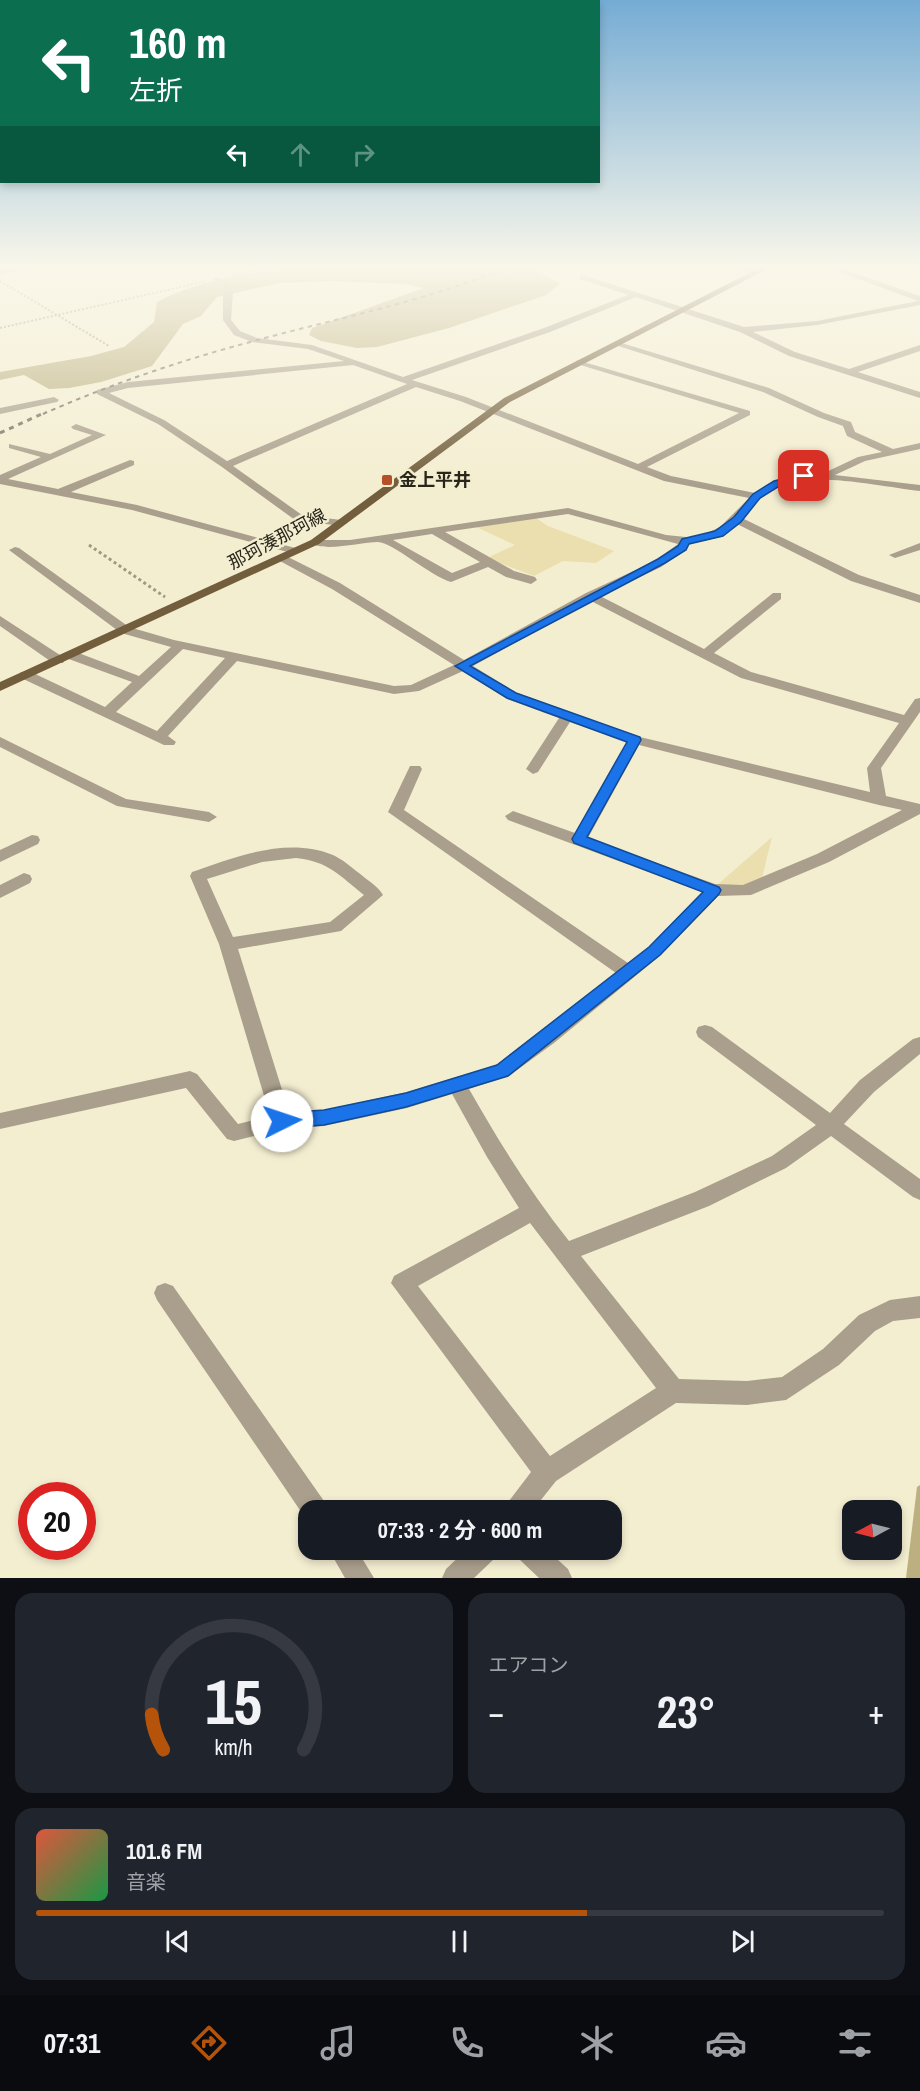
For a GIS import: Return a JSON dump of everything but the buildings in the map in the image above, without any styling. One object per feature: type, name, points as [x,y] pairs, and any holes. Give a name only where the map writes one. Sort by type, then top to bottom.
[{"type":"main road","name":"那珂湊那珂線","points":[[0,687],[315,542],[492,411],[579,362],[627,339]]},
{"type":"street","points":[[252,339],[309,347],[354,362],[463,399],[677,482],[756,496]]},
{"type":"street","points":[[403,380],[522,339]]},
{"type":"street","points":[[761,339],[792,354],[920,395]]},
{"type":"street","points":[[618,343],[766,390],[821,415],[848,424],[850,434],[891,452]]},
{"type":"street","points":[[850,372],[920,348]]},
{"type":"street","points":[[341,523],[299,518],[226,465],[161,422],[100,392],[128,385],[354,362]]},
{"type":"street","points":[[579,362],[747,412],[638,468]]},
{"type":"street","points":[[226,465],[415,384]]},
{"type":"street","points":[[0,411],[54,400]]},
{"type":"street","points":[[0,480],[101,435],[76,427]]},
{"type":"street","points":[[13,446],[51,457]]},
{"type":"street","points":[[826,476],[862,459],[920,446]]},
{"type":"street","points":[[58,493],[130,463]]},
{"type":"street","points":[[315,542],[342,543],[383,539],[568,511],[686,542],[719,534],[737,519],[756,496],[790,479],[826,476],[920,488]]},
{"type":"street","points":[[0,480],[133,507],[289,555],[461,666],[512,696],[567,716],[635,740],[919,809]]},
{"type":"street","points":[[737,519],[855,578],[920,599]]},
{"type":"street","points":[[434,531],[510,574],[531,580]]},
{"type":"street","points":[[383,539],[451,578],[489,562]]},
{"type":"street","points":[[15,550],[125,630],[394,690],[414,689],[461,666],[590,596],[662,561],[682,548],[686,542]]},
{"type":"street","points":[[895,555],[920,546]]},
{"type":"street","points":[[590,596],[746,675],[908,721]]},
{"type":"street","points":[[705,654],[777,596]]},
{"type":"street","points":[[0,620],[65,658],[141,681]]},
{"type":"street","points":[[106,713],[181,644]]},
{"type":"street","points":[[26,675],[164,740],[234,656]]},
{"type":"street","points":[[879,800],[874,768],[920,702]]},
{"type":"street","points":[[533,769],[567,716]]},
{"type":"street","points":[[579,839],[635,740]]},
{"type":"street","points":[[0,741],[122,803],[209,817]]},
{"type":"street","points":[[415,769],[396,812],[628,972]]},
{"type":"street","points":[[513,816],[714,890],[745,891],[823,858],[919,809]]},
{"type":"street","points":[[0,856],[32,840]]},
{"type":"street","points":[[228,944],[334,927],[375,895],[327,858],[295,852],[235,862],[198,876],[228,944],[282,1121]]},
{"type":"street","points":[[0,892],[24,879]]},
{"type":"street","points":[[0,1120],[190,1079],[234,1133],[282,1121],[324,1118],[406,1100],[502,1071],[628,972],[670,935],[714,890]]},
{"type":"street","points":[[705,1032],[920,1191]]},
{"type":"street","points":[[566,1252],[702,1199],[778,1162],[831,1125],[867,1086],[920,1044]]},
{"type":"street","points":[[457,1085],[494,1151],[533,1211],[673,1391]]},
{"type":"street","points":[[533,1211],[402,1283],[547,1472]]},
{"type":"street","points":[[165,1293],[308,1500]]},
{"type":"street","points":[[526,1500],[547,1472],[673,1391],[747,1393],[786,1388],[831,1357],[867,1323],[890,1311],[920,1307]]},
{"type":"street","points":[[349,1560],[361,1578]]},
{"type":"street","points":[[455,1578],[474,1560]]},
{"type":"street","points":[[539,1560],[559,1578]]},
{"type":"path","points":[[96,339],[109,346]]},
{"type":"path","points":[[89,545],[178,606]]},
{"type":"shaded area","points":[[134,339],[172,339],[152,366],[101,382],[49,389],[24,375],[0,380],[0,372],[91,356],[124,347]]},
{"type":"shaded area","points":[[316,339],[409,339],[377,347],[357,348]]},
{"type":"shaded area","points":[[533,516],[548,526],[614,551],[596,563],[563,561],[534,576],[487,558],[515,545],[474,526]]},
{"type":"shaded area","points":[[772,837],[762,878],[741,886],[717,885]]},
{"type":"shaded area","points":[[920,1485],[920,1578],[906,1578],[917,1487]]},
{"type":"railway","points":[[43,414],[121,383],[200,356],[263,339]]},
{"type":"railway","points":[[0,433],[46,412]]},
{"type":"place","name":"金上平井","points":[[387,480]]},
{"type":"route","points":[[282,1121],[324,1118],[406,1100],[502,1071],[547,1038],[655,951],[714,890],[579,839],[635,740],[512,696],[461,666],[590,596],[662,561],[682,548],[686,542],[719,534],[737,519],[756,496],[778,483],[804,476]]}]
